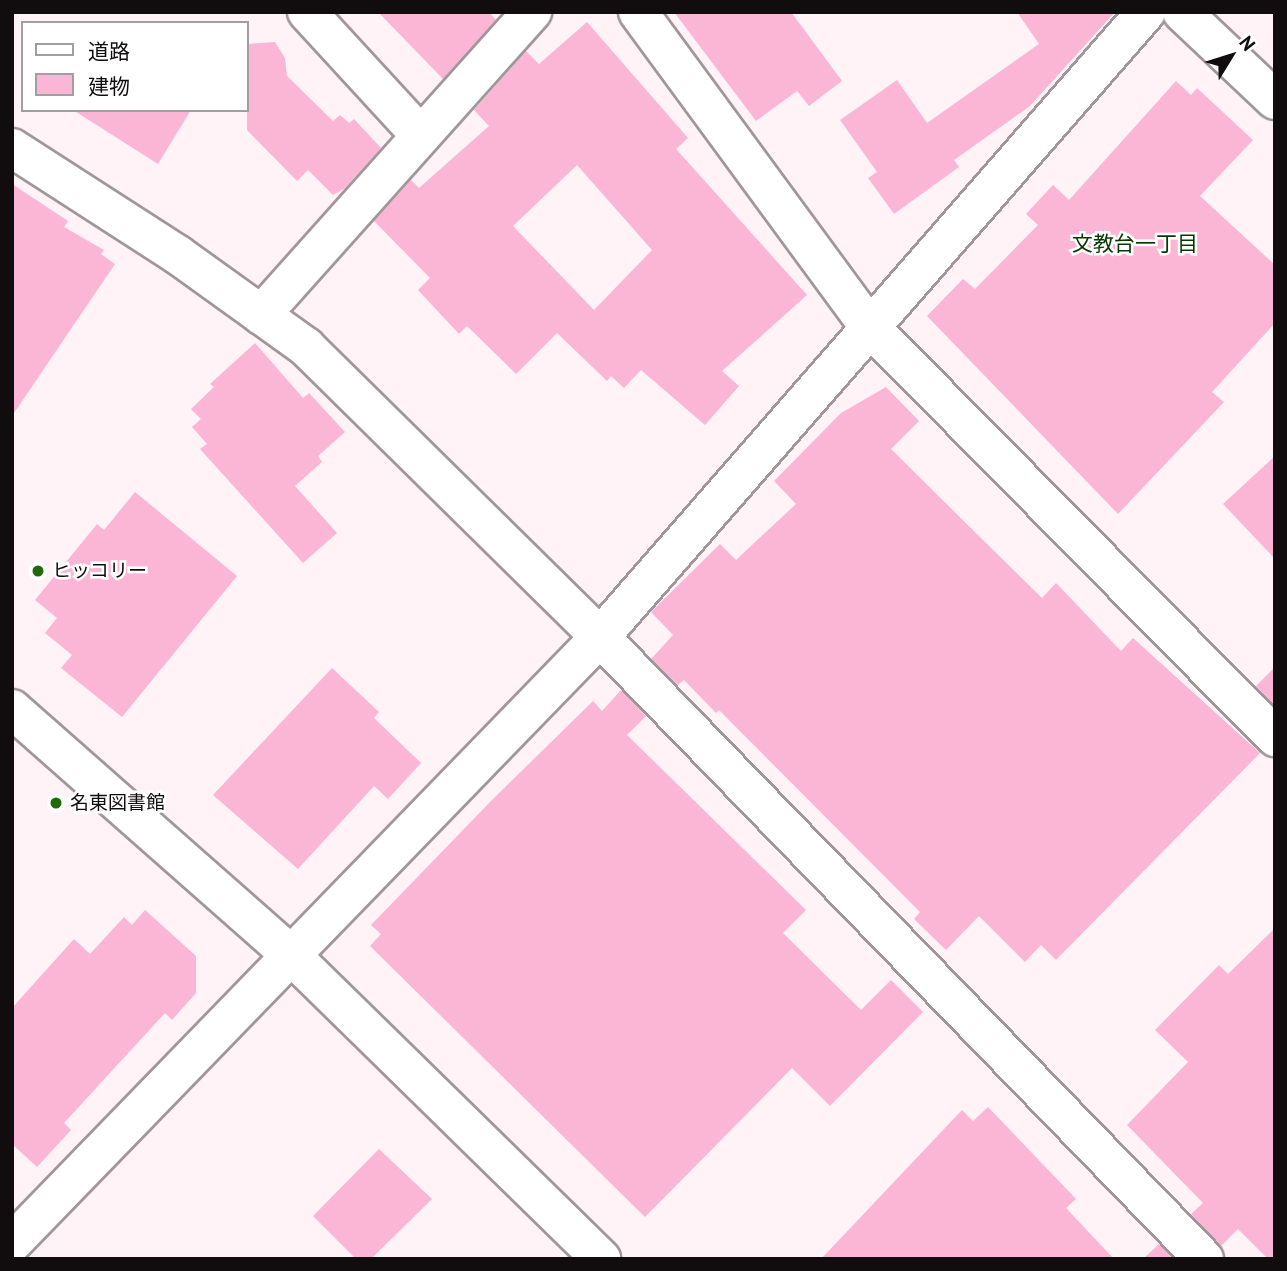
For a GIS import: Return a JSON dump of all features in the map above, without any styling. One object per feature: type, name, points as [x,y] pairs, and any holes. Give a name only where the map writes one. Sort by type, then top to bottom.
[{"type":"street","points":[[307,12],[421,136]]},
{"type":"street","points":[[261,315],[532,12]]},
{"type":"street","points":[[638,12],[869,326],[1275,737]]},
{"type":"street","points":[[12,1243],[600,637],[1146,12]]},
{"type":"street","points":[[1182,12],[1275,100]]},
{"type":"street","points":[[12,148],[178,255],[306,347],[600,637],[1204,1259]]},
{"type":"street","points":[[12,709],[292,956],[601,1259]]},
{"type":"building","points":[[378,12],[489,12],[496,20],[443,79]]},
{"type":"building","points":[[674,12],[791,12],[842,81],[809,106],[797,91],[756,121]]},
{"type":"building","points":[[1017,12],[1115,12],[1030,106],[954,160],[959,167],[894,214],[868,178],[877,172],[840,120],[897,80],[927,123],[1039,44]]},
{"type":"building","points":[[587,22],[688,138],[676,149],[807,295],[722,371],[739,386],[705,425],[641,370],[624,388],[611,376],[607,381],[557,333],[516,374],[467,326],[459,334],[418,290],[430,278],[374,221],[411,180],[419,188],[489,126],[474,110],[526,51],[539,64]],"holes":[[[577,165],[652,250],[594,310],[513,226]]]},
{"type":"building","points":[[275,42],[285,58],[287,76],[333,121],[340,115],[349,123],[354,119],[381,148],[344,189],[333,195],[308,170],[297,181],[247,130],[248,44]]},
{"type":"building","points":[[1176,81],[1191,95],[1197,88],[1253,140],[1200,196],[1275,265],[1275,323],[1212,392],[1224,402],[1118,514],[927,316],[963,279],[975,289],[1038,225],[1026,214],[1053,185],[1069,200]]},
{"type":"building","points":[[76,112],[190,112],[158,164]]},
{"type":"building","points":[[12,184],[68,221],[64,227],[104,250],[101,254],[115,264],[12,416]]},
{"type":"building","points":[[255,343],[303,398],[309,393],[345,432],[318,456],[322,462],[295,486],[337,533],[303,563],[200,449],[207,444],[192,427],[201,419],[191,409],[214,387],[210,384]]},
{"type":"building","points":[[886,387],[919,421],[891,449],[1042,598],[1056,583],[1121,651],[1133,638],[1260,753],[1056,960],[1041,945],[1025,962],[979,916],[946,950],[914,919],[920,912],[719,710],[716,713],[684,680],[678,685],[651,659],[673,635],[651,612],[720,544],[736,560],[796,504],[774,481],[841,413]]},
{"type":"building","points":[[1275,456],[1275,559],[1223,504]]},
{"type":"building","points":[[135,492],[237,576],[122,717],[61,668],[72,655],[45,633],[57,618],[35,600],[97,524],[104,530]]},
{"type":"building","points":[[1275,667],[1275,706],[1256,686]]},
{"type":"building","points":[[332,668],[379,712],[374,718],[421,763],[388,799],[374,786],[298,869],[213,795]]},
{"type":"building","points":[[621,690],[646,716],[627,735],[806,910],[783,933],[861,1010],[891,980],[923,1012],[830,1106],[792,1068],[645,1217],[370,946],[381,934],[371,925],[491,801],[593,701],[602,711]]},
{"type":"building","points":[[145,910],[196,956],[196,993],[172,1020],[165,1013],[64,1123],[71,1130],[37,1167],[12,1144],[12,1008],[74,939],[90,954],[124,917],[132,925]]},
{"type":"building","points":[[1275,928],[1275,1259],[1268,1259],[1238,1229],[1221,1246],[1191,1214],[1203,1203],[1127,1125],[1188,1062],[1155,1030],[1219,965],[1228,974]]},
{"type":"building","points":[[988,1107],[1076,1199],[1066,1208],[1114,1259],[821,1259],[962,1110],[973,1121]]},
{"type":"building","points":[[379,1149],[432,1199],[371,1259],[356,1259],[313,1216]]},
{"type":"building","points":[[1159,1244],[1173,1259],[1143,1259]]},
{"type":"place","name":"ヒッコリー","points":[[38,571]]},
{"type":"place","name":"名東図書館","points":[[56,803]]},
{"type":"district","name":"文教台一丁目","points":[[1135,244]]}]
